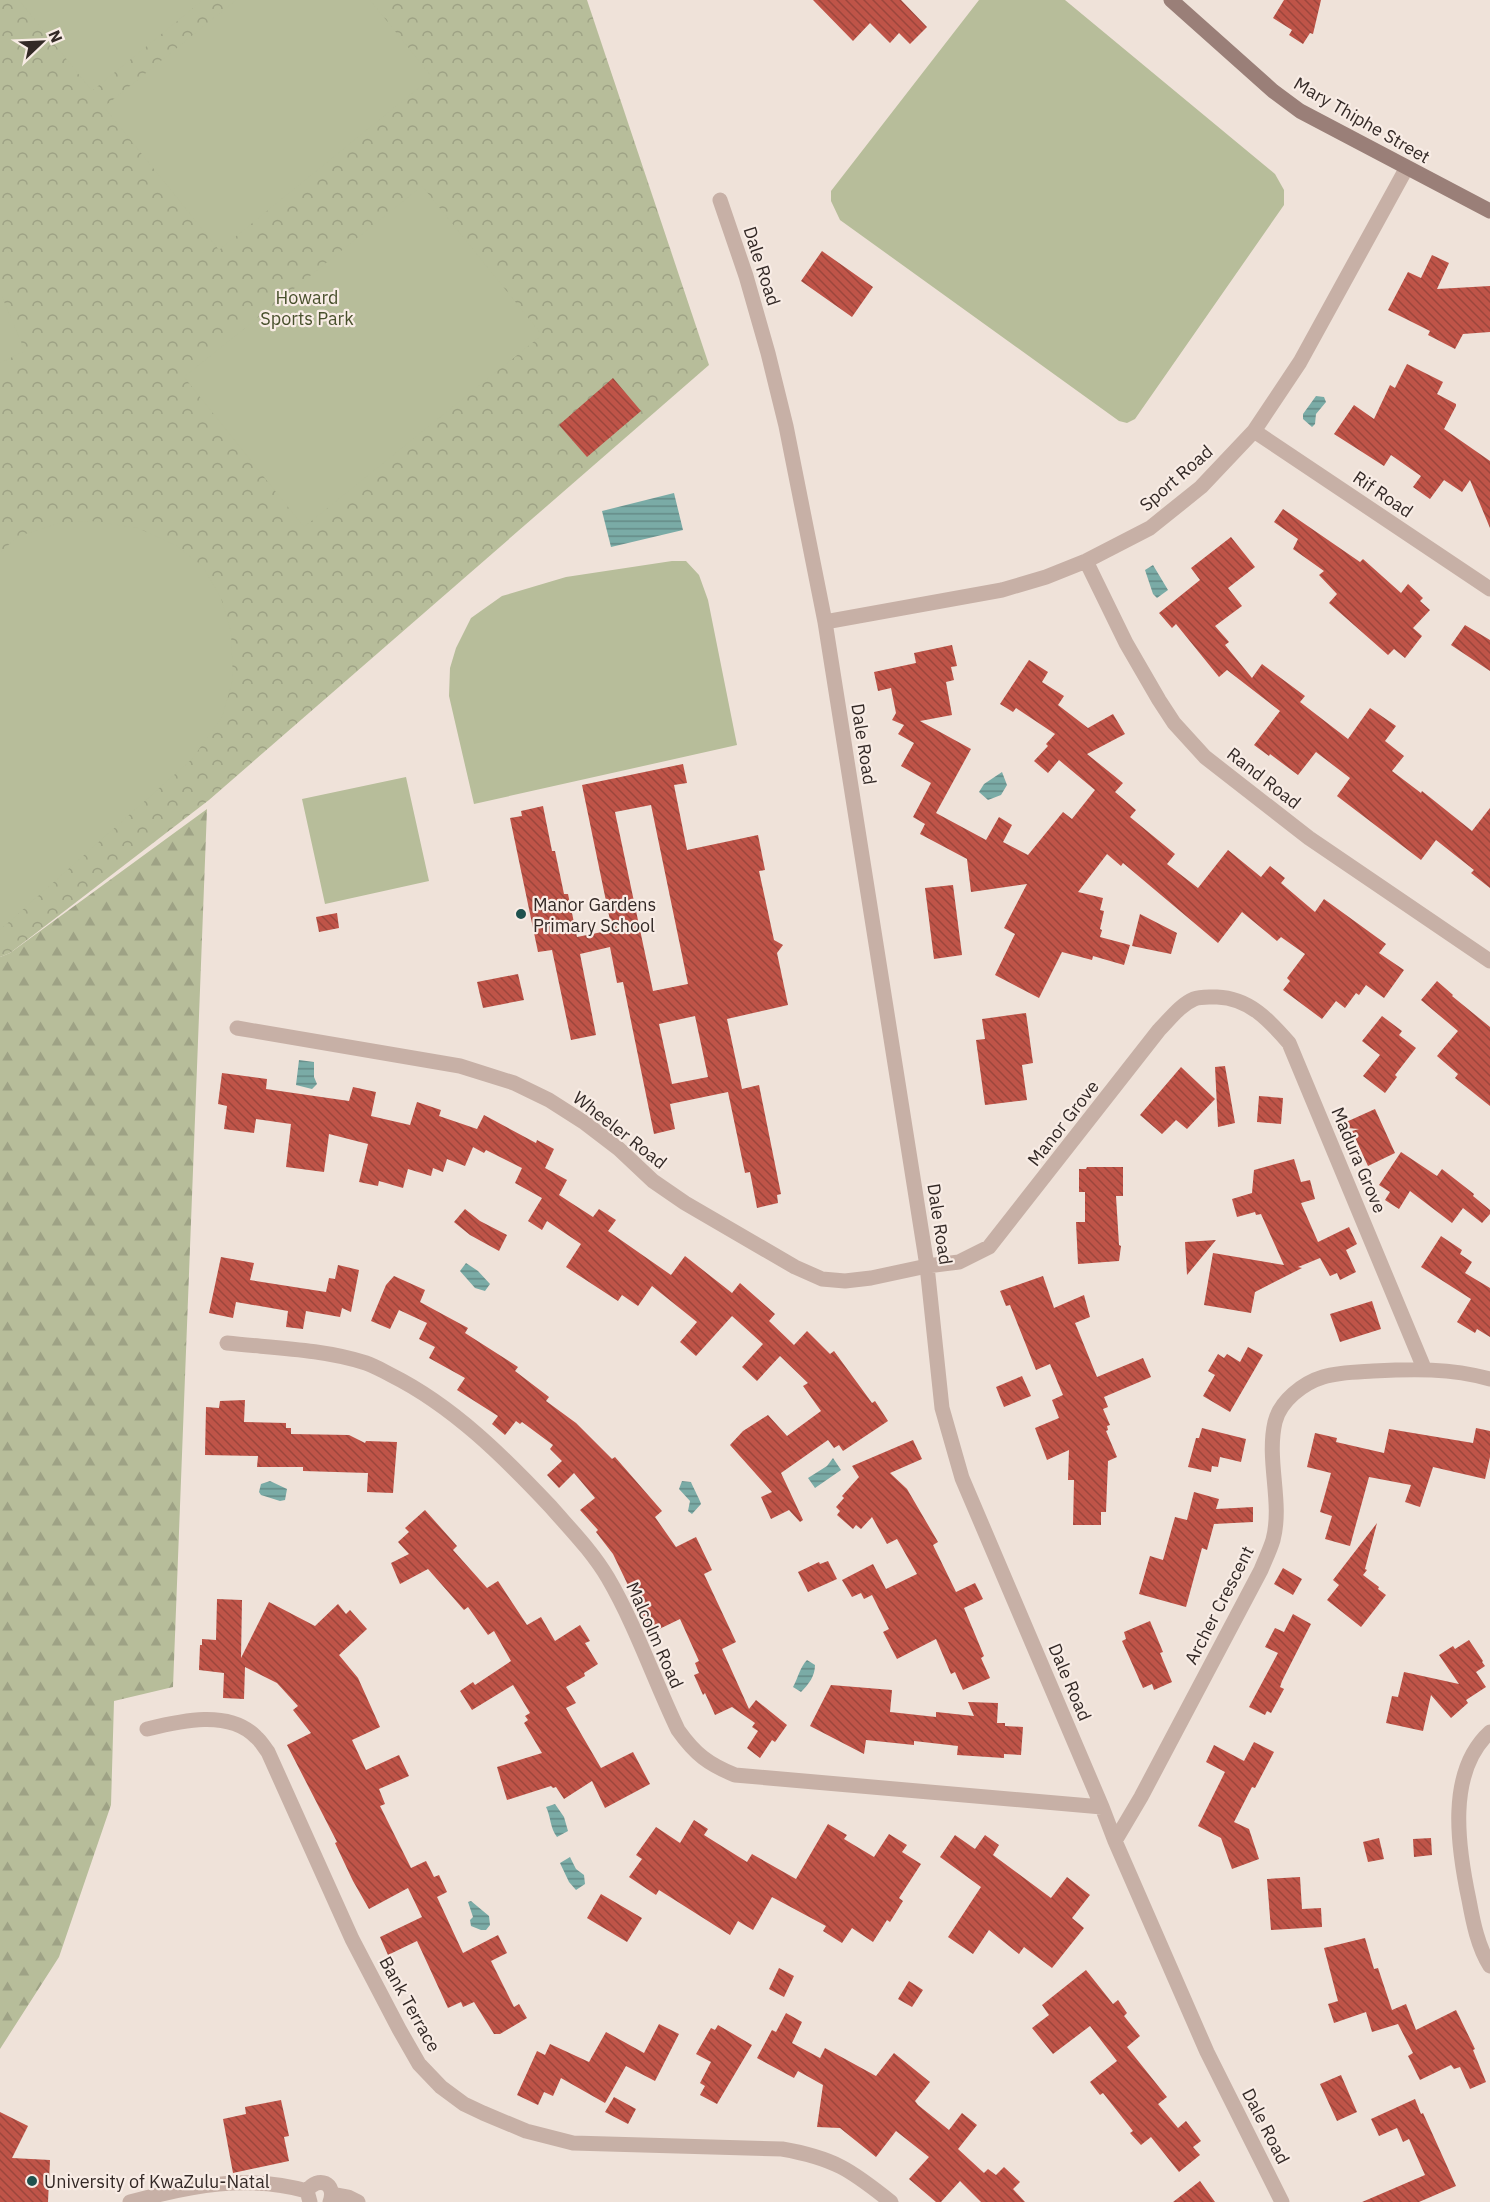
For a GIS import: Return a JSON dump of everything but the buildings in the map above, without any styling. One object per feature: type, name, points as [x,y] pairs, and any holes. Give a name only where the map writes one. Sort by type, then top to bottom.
[{"type":"street","name":"Mary Thiphe Street","points":[[1171,0],[1264,84],[1300,111],[1490,212]]},
{"type":"street","name":"Sport Road","points":[[825,622],[1002,590],[1046,577],[1086,561],[1150,528],[1201,487],[1254,431],[1300,362],[1406,169]]},
{"type":"street","name":"Dale Road","points":[[720,200],[746,276],[768,353],[786,426],[825,622],[927,1266],[942,1408],[962,1478],[1115,1841],[1207,2052],[1282,2202]]},
{"type":"street","name":"Rif Road","points":[[1254,431],[1490,589]]},
{"type":"street","name":"Rand Road","points":[[1086,561],[1126,643],[1159,700],[1174,723],[1205,757],[1309,838],[1490,961]]},
{"type":"street","name":"Manor Grove","points":[[927,1266],[959,1262],[989,1247],[1159,1030],[1179,1010],[1197,998],[1223,997]]},
{"type":"street","name":"Madura Grove","points":[[1223,997],[1250,1005],[1289,1043],[1424,1368]]},
{"type":"street","name":"Wheeler Road","points":[[237,1029],[460,1066],[514,1083],[549,1100],[585,1123],[619,1149],[653,1181],[685,1203],[795,1267],[822,1279],[845,1281],[871,1278],[927,1266]]},
{"type":"street","name":"Malcolm Road","points":[[228,1343],[339,1356],[368,1364],[409,1384],[446,1410],[514,1467],[587,1547],[607,1577],[625,1609],[678,1730],[690,1747],[710,1765],[735,1775],[1102,1807]]},
{"type":"street","name":"Archer Crescent","points":[[1115,1841],[1141,1797],[1260,1570],[1273,1540],[1275,1521],[1271,1445],[1275,1419],[1287,1400],[1303,1387],[1321,1377],[1343,1373],[1424,1368],[1465,1372],[1490,1379]]},
{"type":"street","name":"Bank Terrace","points":[[147,1729],[181,1720],[221,1720],[242,1727],[256,1736],[268,1752],[352,1939],[399,2029],[419,2064],[441,2087],[464,2104],[526,2131],[573,2143],[782,2149],[811,2154],[838,2163],[858,2175],[891,2202]]},
{"type":"street","points":[[1490,1732],[1478,1743],[1462,1784],[1458,1830],[1472,1916],[1484,1956],[1490,1966]]},
{"type":"street","points":[[130,2202],[184,2188],[211,2184],[270,2183],[308,2197],[312,2184],[318,2182],[330,2187],[331,2198],[348,2197],[358,2202]]},
{"type":"green space","name":"Howard Sports Park","points":[[0,0],[587,0],[709,365],[209,800],[10,953],[0,957]]},
{"type":"green space","points":[[19,0],[203,0],[92,91]]},
{"type":"green space","points":[[236,0],[370,0],[432,77],[219,250],[104,107]]},
{"type":"green space","points":[[979,0],[1065,0],[1275,174],[1284,190],[1284,205],[1135,419],[1127,423],[1119,421],[840,220],[831,201],[831,191]]},
{"type":"green space","points":[[422,186],[542,335],[304,527],[184,377]]},
{"type":"green space","points":[[0,292],[25,351],[0,363]]},
{"type":"green space","points":[[91,521],[138,528],[177,546],[203,567],[221,598],[231,632],[233,679],[222,717],[192,759],[0,930],[0,552],[19,536],[60,523]]},
{"type":"green space","points":[[672,561],[686,561],[699,575],[708,600],[737,745],[474,804],[449,696],[450,668],[456,648],[471,618],[502,596],[566,577]]},
{"type":"green space","points":[[406,777],[429,881],[325,904],[302,799]]},
{"type":"green space","points":[[207,809],[173,1687],[114,1701],[111,1805],[59,1957],[0,2049],[0,957],[10,953]]},
{"type":"water","points":[[1316,396],[1324,397],[1326,402],[1316,414],[1315,424],[1312,427],[1303,419],[1303,414]]},
{"type":"water","points":[[674,493],[683,530],[611,547],[602,511]]},
{"type":"water","points":[[1153,565],[1168,590],[1157,598],[1153,594],[1145,570]]},
{"type":"water","points":[[1002,772],[1007,785],[1001,795],[988,800],[979,792],[984,784]]},
{"type":"water","points":[[299,1060],[314,1062],[314,1077],[317,1084],[312,1089],[296,1085]]},
{"type":"water","points":[[466,1263],[478,1271],[490,1284],[485,1291],[475,1288],[460,1271]]},
{"type":"water","points":[[833,1458],[841,1470],[815,1488],[808,1478],[827,1466]]},
{"type":"water","points":[[270,1481],[287,1489],[285,1500],[280,1501],[261,1495],[259,1492],[261,1484]]},
{"type":"water","points":[[682,1481],[691,1482],[701,1503],[692,1514],[688,1511],[690,1501],[679,1489]]},
{"type":"water","points":[[807,1660],[815,1665],[815,1669],[811,1680],[801,1692],[793,1687]]},
{"type":"water","points":[[555,1804],[564,1817],[568,1831],[557,1837],[546,1807]]},
{"type":"water","points":[[570,1857],[576,1869],[584,1875],[585,1884],[576,1890],[569,1882],[560,1863]]},
{"type":"water","points":[[471,1901],[489,1916],[490,1925],[486,1930],[471,1926],[470,1920],[473,1917],[468,1902]]},
{"type":"place","name":"Manor Gardens Primary School","points":[[521,914]]},
{"type":"place","name":"University of KwaZulu-Natal","points":[[32,2181]]}]
